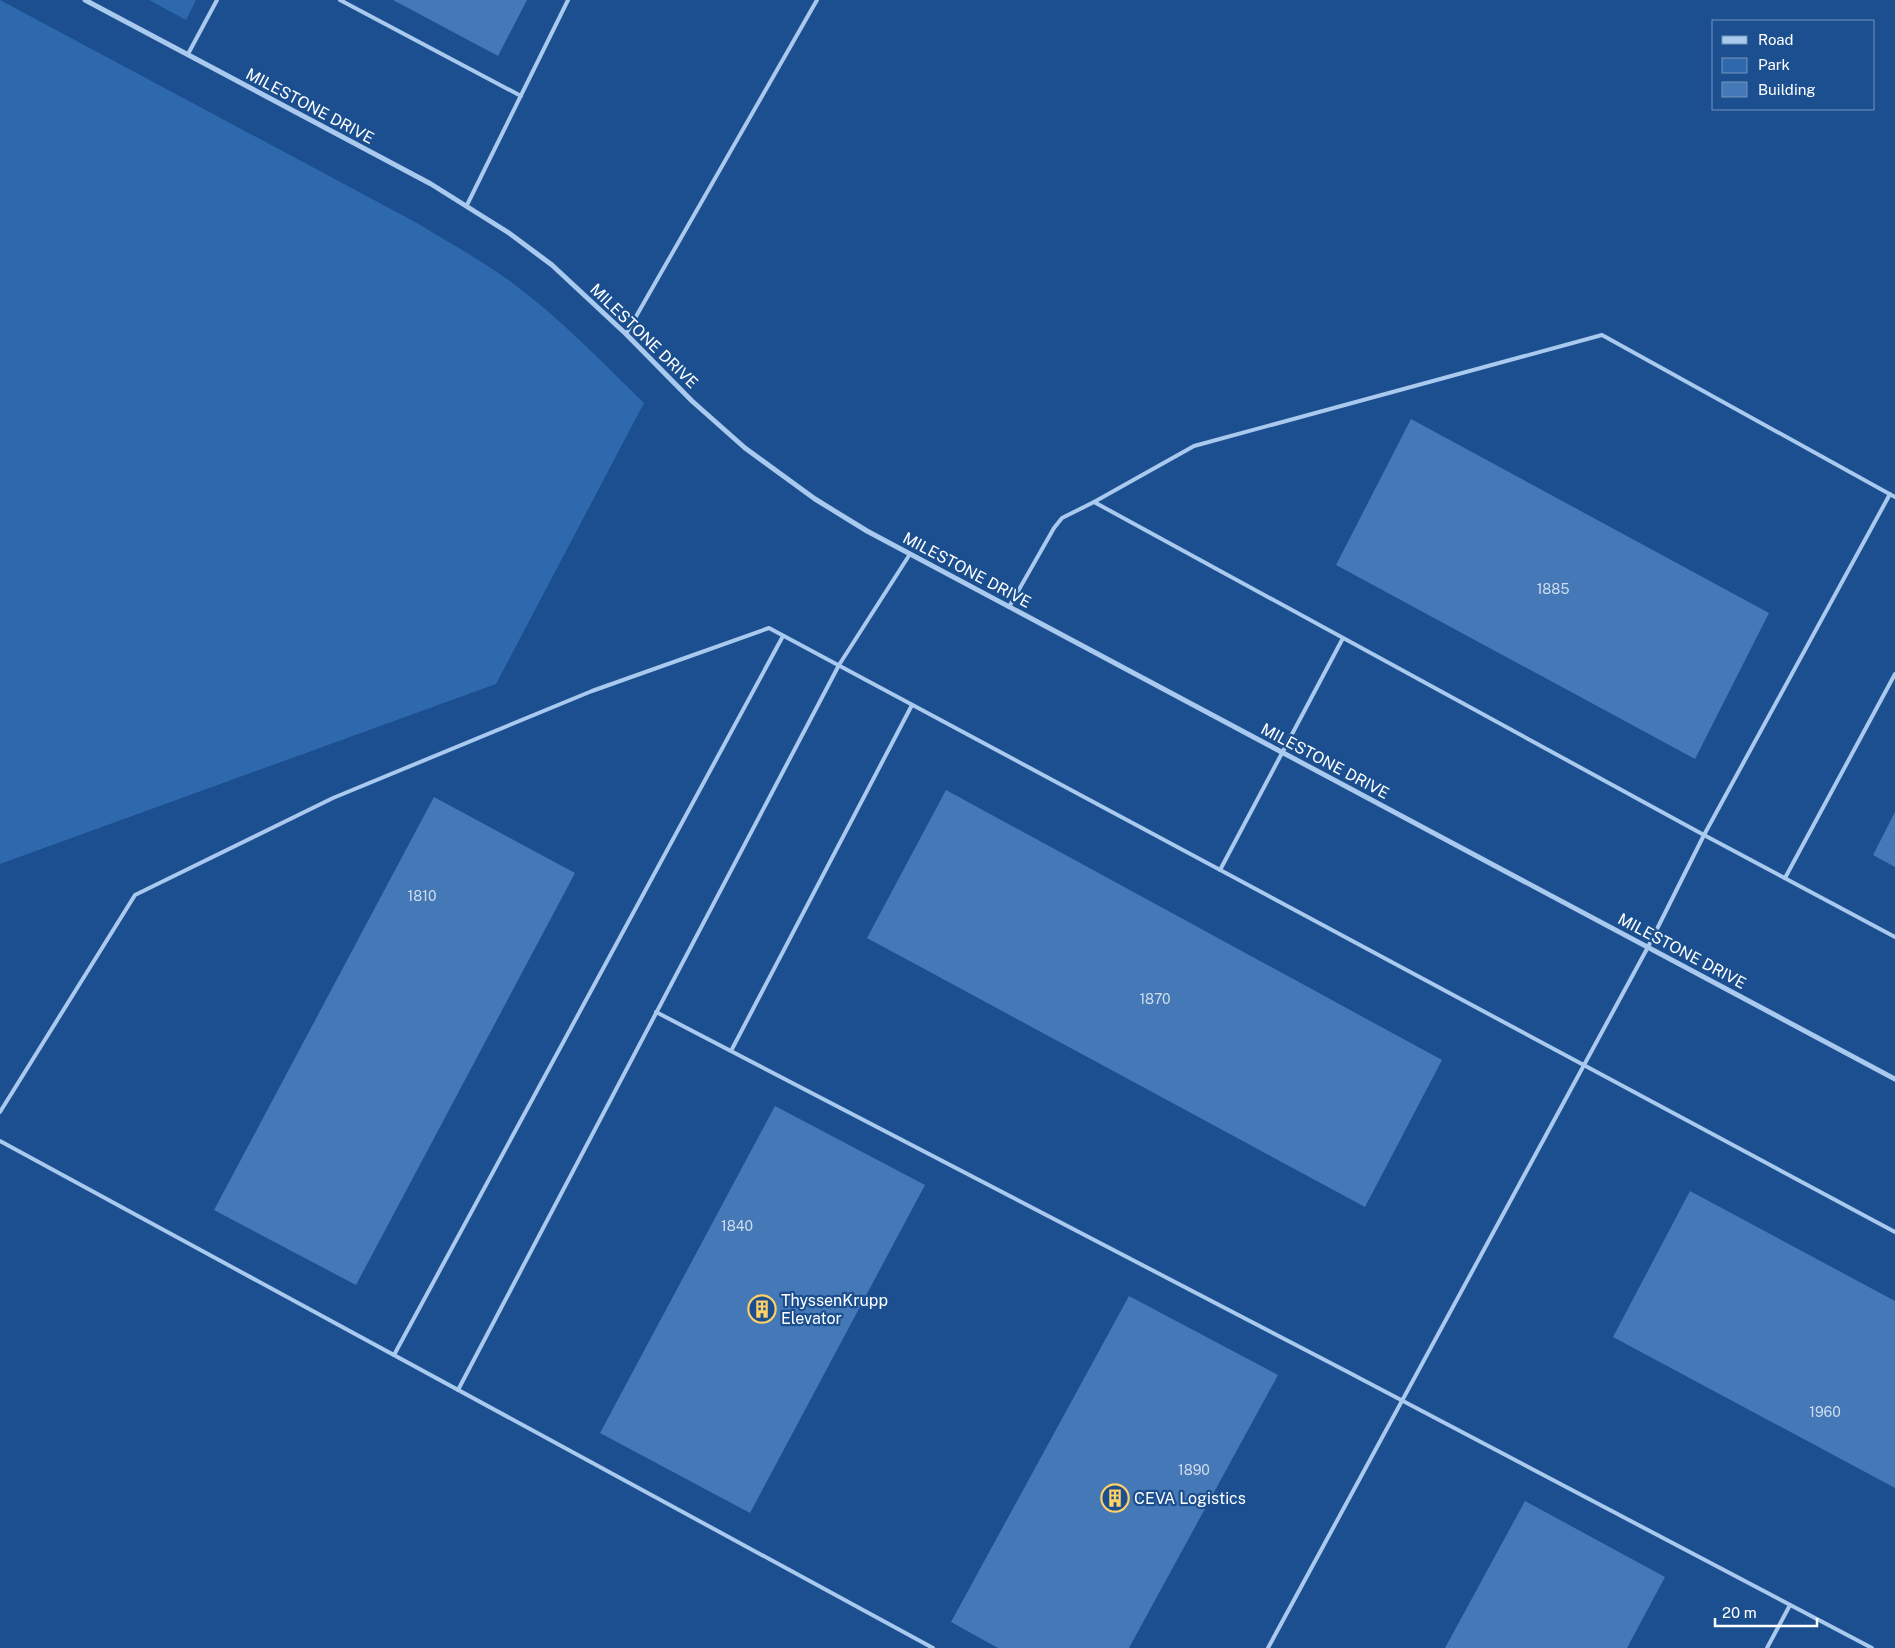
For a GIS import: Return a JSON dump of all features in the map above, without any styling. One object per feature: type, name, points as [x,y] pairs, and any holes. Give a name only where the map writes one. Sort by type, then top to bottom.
[{"type":"street","name":"MILESTONE DRIVE","points":[[85,0],[467,206],[552,265],[626,334],[692,401],[745,448],[815,498],[866,531],[1895,1079]]},
{"type":"lane","points":[[188,54],[217,0]]},
{"type":"lane","points":[[340,0],[521,96]]},
{"type":"lane","points":[[467,206],[568,0]]},
{"type":"lane","points":[[626,334],[817,0]]},
{"type":"lane","points":[[1009,606],[1054,528],[1062,518],[1194,446],[1602,335],[1895,497]]},
{"type":"lane","points":[[1268,1648],[1648,947],[1704,835],[1890,494]]},
{"type":"lane","points":[[1094,502],[1704,835],[1895,937]]},
{"type":"lane","points":[[458,1390],[839,665],[910,554]]},
{"type":"lane","points":[[0,1112],[135,895],[333,798],[592,691],[769,628],[1895,1232]]},
{"type":"lane","points":[[394,1355],[783,636]]},
{"type":"lane","points":[[1220,870],[1343,638]]},
{"type":"lane","points":[[1785,878],[1895,674]]},
{"type":"lane","points":[[731,1051],[912,705]]},
{"type":"lane","points":[[656,1012],[1872,1648]]},
{"type":"lane","points":[[0,1141],[933,1648]]},
{"type":"lane","points":[[1767,1648],[1790,1605]]},
{"type":"green space","points":[[0,0],[417,223],[476,259],[511,282],[546,310],[644,403],[496,684],[0,864]]},
{"type":"green space","points":[[149,0],[196,0],[186,20]]},
{"type":"building","points":[[393,0],[527,0],[498,56]]},
{"type":"building","points":[[1411,419],[1769,613],[1695,759],[1336,565]]},
{"type":"building","points":[[946,790],[1442,1060],[1365,1207],[867,938]]},
{"type":"building","points":[[434,797],[575,873],[356,1285],[214,1210]]},
{"type":"building","points":[[1895,812],[1895,867],[1873,855]]},
{"type":"building","name":"ThyssenKrupp Elevator","points":[[775,1106],[925,1185],[750,1513],[600,1433]]},
{"type":"building","points":[[1690,1191],[1895,1301],[1895,1488],[1613,1337]]},
{"type":"building","name":"CEVA Logistics","points":[[1129,1296],[1278,1375],[1129,1648],[998,1648],[951,1622]]},
{"type":"building","points":[[1525,1501],[1665,1577],[1627,1648],[1445,1648]]},
{"type":"place","name":"ThyssenKrupp Elevator","points":[[762,1309]]},
{"type":"place","name":"CEVA Logistics","points":[[1115,1498]]}]
